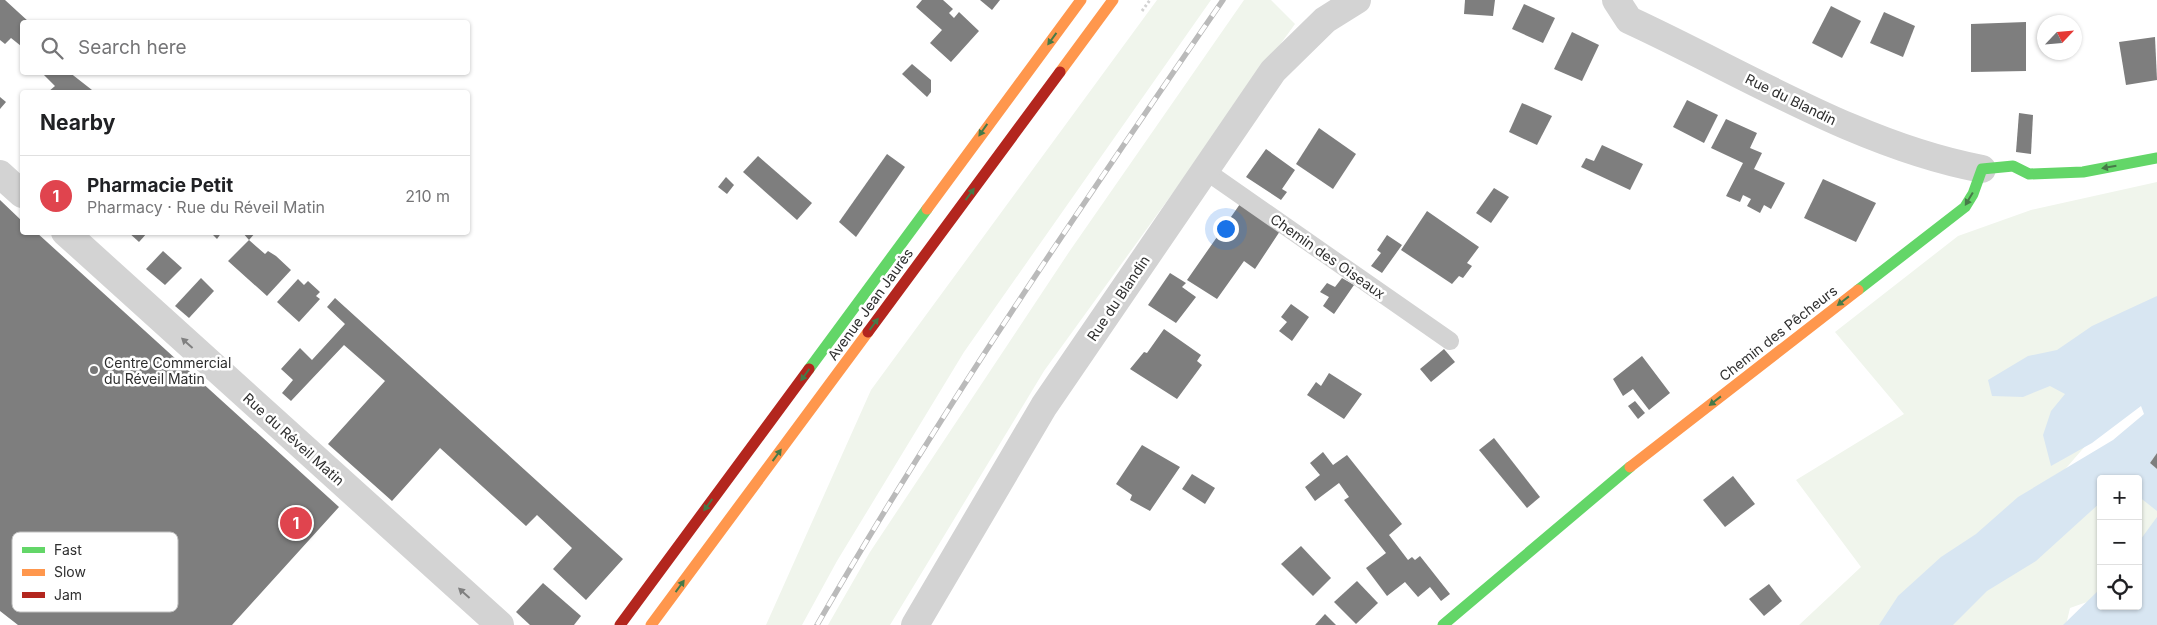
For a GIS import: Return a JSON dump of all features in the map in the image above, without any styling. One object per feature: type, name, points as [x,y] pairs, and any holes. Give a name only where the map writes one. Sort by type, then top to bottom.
[{"type":"main road","points":[[620,625],[996,112],[1081,0]]},
{"type":"main road","name":"Avenue Jean Jaurès","points":[[652,625],[1113,0]]},
{"type":"main road","points":[[1982,169],[2013,166],[2029,174],[2083,172],[2157,158]]},
{"type":"main road","name":"Chemin des Pêcheurs","points":[[1443,625],[1471,599],[1630,467],[1964,207],[1973,194],[1982,169]]},
{"type":"street","name":"Rue du Blandin","points":[[915,625],[1044,406],[1274,71],[1325,20],[1357,0]]},
{"type":"street","name":"Rue du Blandin","points":[[1616,0],[1629,20],[1836,122],[1949,163],[1982,169]]},
{"type":"street","points":[[0,174],[20,192]]},
{"type":"street","name":"Rue du Réveil Matin","points":[[68,235],[494,623]]},
{"type":"lane","points":[[996,112],[1020,126]]},
{"type":"lane","name":"Chemin des Oiseaux","points":[[1206,171],[1450,341]]},
{"type":"shaded area","points":[[1157,0],[1211,0],[964,352],[837,561],[802,625],[766,625],[871,390]]},
{"type":"shaded area","points":[[1244,0],[1271,0],[1295,24],[1044,371],[890,625],[828,625],[870,552],[1069,252]]},
{"type":"shaded area","points":[[2157,182],[2157,308],[2047,380],[2070,395],[2094,436],[2054,482],[1904,625],[1799,625],[1861,567],[1796,480],[1904,414],[1835,332],[1958,236],[2031,210]]},
{"type":"shaded area","points":[[2157,296],[2157,453],[2150,463],[2157,469],[2157,511],[2142,499],[2142,475],[2097,475],[2097,506],[2036,561],[1987,591],[1953,625],[1879,625],[1898,596],[1941,557],[1976,534],[2018,497],[2113,440],[2144,414],[2141,406],[2092,443],[2051,466],[2043,435],[2051,411],[2065,394],[2050,386],[2023,397],[1992,396],[1988,380],[2028,356],[2057,350],[2092,326]]},
{"type":"shaded area","points":[[2097,483],[2097,598],[2070,608],[2066,625],[1938,625]]},
{"type":"shaded area","points":[[2142,489],[2157,504],[2157,561],[2142,580]]},
{"type":"shaded area","points":[[2157,517],[2157,625],[2063,625],[2097,592],[2097,610],[2142,610],[2142,538]]},
{"type":"building","points":[[0,0],[5,0],[27,20],[20,20],[20,45],[11,38],[5,44],[0,40]]},
{"type":"building","points":[[922,0],[943,0],[953,9],[949,13],[954,18],[959,12],[979,31],[951,62],[930,43],[942,30],[916,7]]},
{"type":"building","points":[[980,0],[1000,0],[992,10]]},
{"type":"building","points":[[1465,0],[1495,0],[1493,16],[1464,14]]},
{"type":"building","points":[[1524,4],[1555,18],[1543,43],[1512,29]]},
{"type":"building","points":[[1831,6],[1861,21],[1842,58],[1812,43]]},
{"type":"building","points":[[1884,12],[1915,26],[1903,57],[1870,43]]},
{"type":"building","points":[[2026,22],[2026,71],[1971,72],[1971,24]]},
{"type":"building","points":[[1572,32],[1599,45],[1582,81],[1554,69]]},
{"type":"building","points":[[2155,37],[2157,80],[2126,85],[2119,42]]},
{"type":"building","points":[[912,64],[931,80],[931,92],[927,97],[902,74]]},
{"type":"building","points":[[44,75],[73,75],[92,90],[50,90],[55,86]]},
{"type":"building","points":[[0,97],[6,102],[0,109]]},
{"type":"building","points":[[1687,100],[1718,115],[1704,143],[1673,127]]},
{"type":"building","points":[[1522,103],[1552,116],[1537,145],[1509,132]]},
{"type":"building","points":[[2019,113],[2033,115],[2031,154],[2016,152]]},
{"type":"building","points":[[1726,119],[1757,133],[1750,148],[1762,153],[1754,169],[1785,183],[1771,209],[1764,205],[1760,213],[1747,206],[1751,199],[1743,195],[1740,202],[1726,196],[1743,163],[1711,148]]},
{"type":"building","points":[[1319,128],[1356,154],[1333,189],[1296,164]]},
{"type":"building","points":[[1602,145],[1643,164],[1630,190],[1581,167],[1586,158],[1594,161]]},
{"type":"building","points":[[1266,149],[1295,170],[1282,189],[1287,192],[1281,200],[1246,177]]},
{"type":"building","points":[[887,154],[905,167],[856,237],[839,222]]},
{"type":"building","points":[[758,156],[812,203],[797,220],[743,172]]},
{"type":"building","points":[[726,177],[734,185],[727,194],[718,187]]},
{"type":"building","points":[[1823,179],[1876,203],[1856,242],[1804,218]]},
{"type":"building","points":[[1494,188],[1509,197],[1491,223],[1476,213]]},
{"type":"building","name":"Centre Commercial du Réveil Matin","points":[[0,200],[20,219],[20,235],[39,235],[339,507],[232,625],[18,625],[0,611]]},
{"type":"building","points":[[1240,204],[1280,231],[1255,269],[1244,261],[1217,299],[1187,280]]},
{"type":"building","points":[[1427,211],[1479,247],[1467,263],[1472,266],[1463,278],[1459,276],[1452,284],[1401,250]]},
{"type":"building","points":[[131,235],[145,235],[139,242]]},
{"type":"building","points":[[245,235],[253,235],[249,240]]},
{"type":"building","points":[[1387,235],[1402,245],[1382,273],[1371,266],[1381,253],[1377,250]]},
{"type":"building","points":[[249,240],[265,254],[268,251],[276,256],[291,270],[267,296],[228,261]]},
{"type":"building","points":[[163,251],[182,268],[165,285],[146,269]]},
{"type":"building","points":[[1170,273],[1186,283],[1182,287],[1196,297],[1176,323],[1148,305]]},
{"type":"building","points":[[201,278],[214,291],[189,318],[175,306]]},
{"type":"building","points":[[1342,278],[1354,285],[1334,314],[1323,306],[1329,297],[1320,292],[1327,283],[1335,287]]},
{"type":"building","points":[[298,279],[304,285],[308,281],[320,292],[316,296],[320,299],[299,322],[277,302]]},
{"type":"building","points":[[335,298],[623,559],[586,600],[553,569],[572,548],[537,515],[526,526],[440,448],[392,501],[328,444],[385,381],[344,345],[291,401],[282,393],[293,380],[281,369],[300,348],[312,360],[345,324],[327,307]]},
{"type":"building","points":[[1291,304],[1309,317],[1292,341],[1279,331],[1287,322],[1281,317]]},
{"type":"building","points":[[1164,329],[1201,355],[1197,361],[1202,365],[1177,399],[1130,369],[1144,352],[1147,353]]},
{"type":"building","points":[[1444,349],[1455,362],[1431,382],[1420,369]]},
{"type":"building","points":[[1642,356],[1670,393],[1649,410],[1633,389],[1623,396],[1613,379]]},
{"type":"building","points":[[1329,373],[1362,394],[1344,419],[1307,395],[1316,382],[1321,386]]},
{"type":"building","points":[[1635,401],[1645,413],[1638,419],[1628,406]]},
{"type":"building","points":[[1494,438],[1540,497],[1527,508],[1479,450]]},
{"type":"building","points":[[1142,445],[1180,467],[1150,511],[1130,500],[1132,495],[1116,484]]},
{"type":"building","points":[[1323,452],[1333,465],[1347,455],[1402,524],[1389,535],[1408,560],[1412,557],[1415,560],[1420,556],[1450,594],[1441,601],[1430,587],[1418,597],[1405,582],[1387,596],[1366,568],[1386,553],[1344,500],[1349,497],[1339,483],[1315,501],[1305,487],[1320,475],[1310,463]]},
{"type":"building","points":[[2157,453],[2157,469],[2150,463]]},
{"type":"building","points":[[1192,474],[1215,488],[1205,504],[1182,489]]},
{"type":"building","points":[[1733,476],[1755,504],[1725,527],[1703,500]]},
{"type":"building","points":[[1301,546],[1331,578],[1313,596],[1281,564]]},
{"type":"building","points":[[1357,581],[1378,603],[1356,624],[1334,602]]},
{"type":"building","points":[[543,583],[581,616],[574,625],[530,625],[516,612]]},
{"type":"building","points":[[1769,584],[1782,601],[1764,616],[1749,599]]},
{"type":"building","points":[[1325,614],[1336,625],[1315,625]]},
{"type":"railway","points":[[817,625],[913,465],[963,387],[1065,231],[1223,0]]},
{"type":"traffic: fast","points":[[1858,290],[1965,207],[1973,194],[1982,169],[2013,166],[2029,174],[2083,172],[2157,158]]},
{"type":"traffic: fast","points":[[809,369],[927,209]]},
{"type":"traffic: fast","points":[[1443,625],[1630,467]]},
{"type":"traffic: slow","points":[[927,209],[1081,0]]},
{"type":"traffic: slow","points":[[1060,72],[1113,0]]},
{"type":"traffic: slow","points":[[1630,467],[1858,290]]},
{"type":"traffic: slow","points":[[651,625],[868,332]]},
{"type":"traffic: jam","points":[[868,332],[1060,72]]},
{"type":"traffic: jam","points":[[620,625],[809,369]]},
{"type":"place","name":"Centre Commercial du Réveil Matin","points":[[94,370]]},
{"type":"place","name":"Pharmacie Petit","points":[[296,523]]}]
